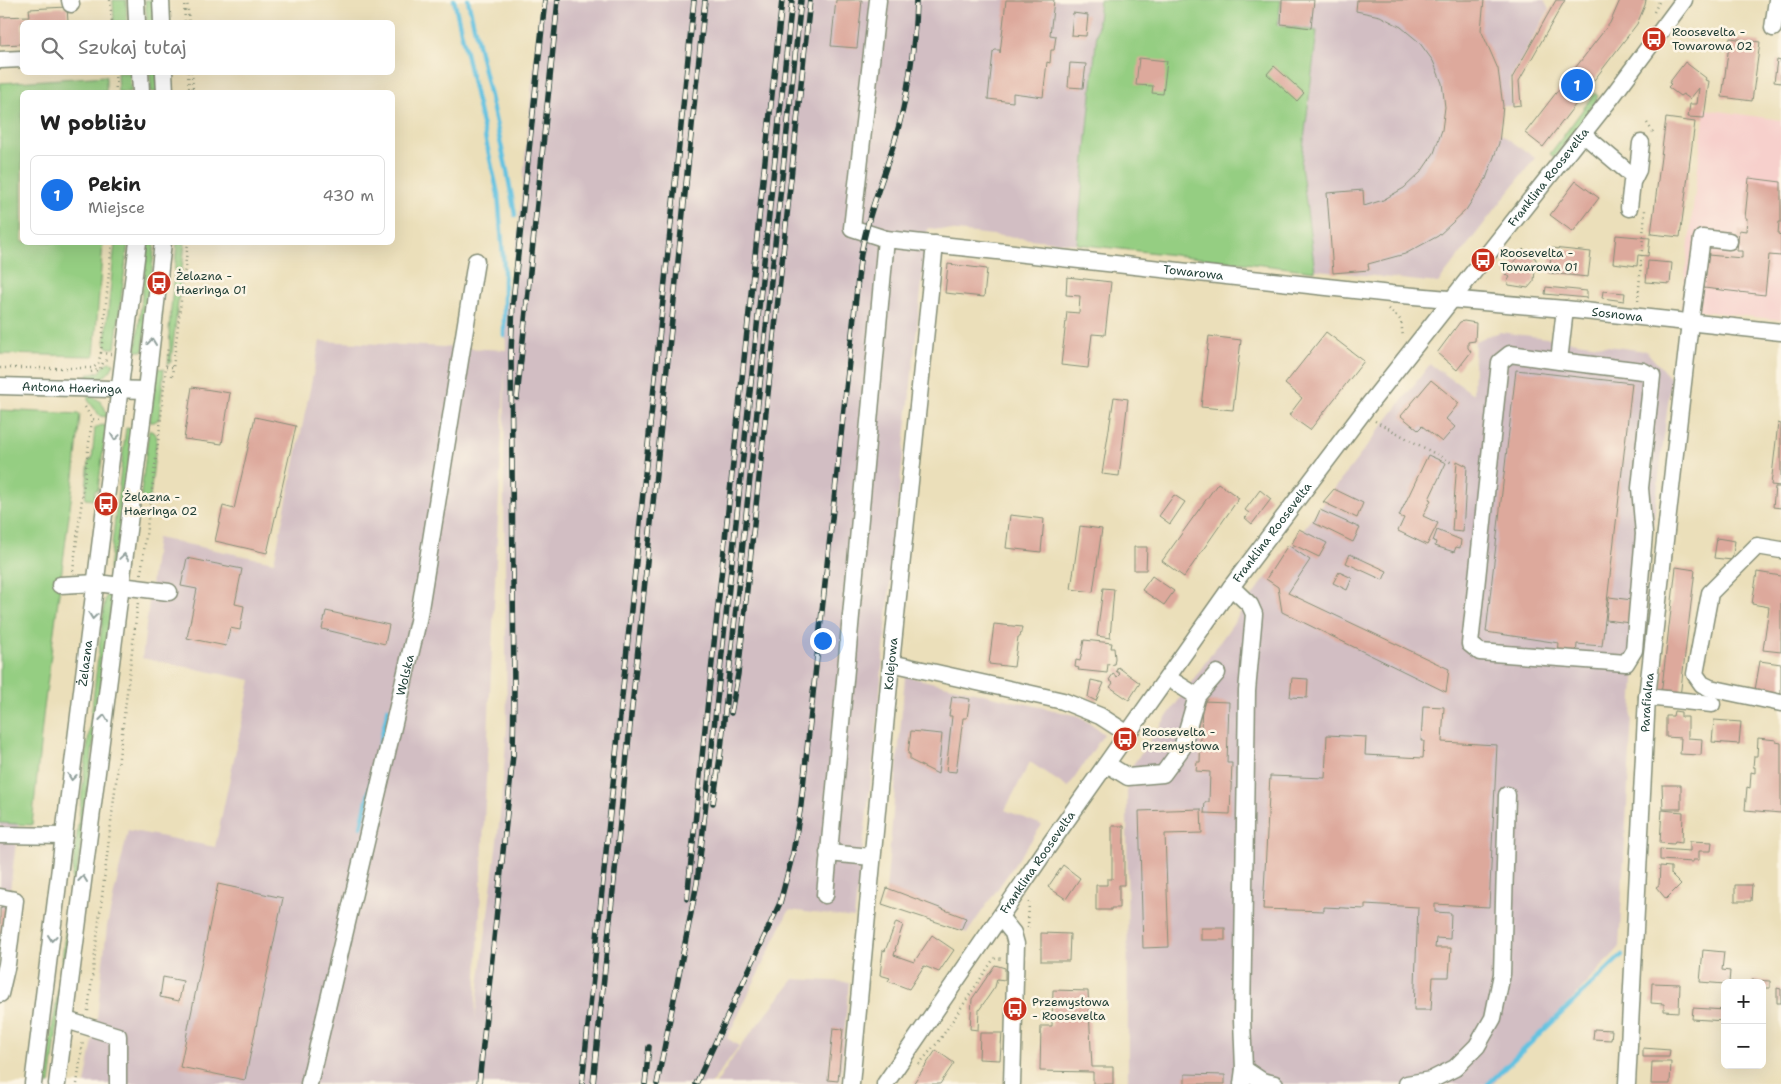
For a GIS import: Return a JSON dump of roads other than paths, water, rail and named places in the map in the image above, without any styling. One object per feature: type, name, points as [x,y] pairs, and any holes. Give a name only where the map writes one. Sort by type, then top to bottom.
[{"type":"street","points":[[136,0],[137,20]]},
{"type":"street","points":[[161,0],[162,20]]},
{"type":"street","name":"Towarowa","points":[[878,0],[852,228],[886,239],[1452,300]]},
{"type":"street","name":"Franklina Roosevelta","points":[[885,1084],[1052,841],[1231,587],[1367,407],[1583,134],[1684,0]]},
{"type":"street","points":[[1773,28],[1776,0]]},
{"type":"street","points":[[0,60],[20,59]]},
{"type":"street","points":[[140,75],[141,90]]},
{"type":"street","points":[[164,75],[165,90]]},
{"type":"street","points":[[1583,134],[1634,177]]},
{"type":"street","points":[[1629,208],[1634,177],[1638,170],[1641,143]]},
{"type":"street","name":"Parafialna","points":[[1627,1084],[1646,697],[1690,323],[1702,238],[1729,241]]},
{"type":"street","points":[[824,896],[886,239]]},
{"type":"street","name":"Kolejowa","points":[[851,1084],[891,663],[935,244]]},
{"type":"street","name":"Żelazna","points":[[31,1083],[125,359],[138,245]]},
{"type":"street","name":"Żelazna","points":[[58,1084],[146,390],[162,245]]},
{"type":"street","name":"Wolska","points":[[309,1084],[418,620],[476,261]]},
{"type":"street","name":"Sosnowa","points":[[1452,300],[1565,309],[1781,332]]},
{"type":"street","points":[[1559,361],[1565,309]]},
{"type":"street","points":[[1510,354],[1559,361],[1643,371],[1652,376],[1640,488],[1644,534],[1634,650],[1626,663],[1480,652],[1470,644],[1500,362],[1510,354]]},
{"type":"street","name":"Antona Haeringa","points":[[0,386],[146,390]]},
{"type":"street","points":[[1781,550],[1757,546],[1710,593],[1695,674],[1702,684],[1710,688],[1781,703]]},
{"type":"street","points":[[66,584],[96,583],[169,592]]},
{"type":"street","points":[[1231,587],[1250,605],[1254,614],[1246,691],[1243,1077],[1275,1084]]},
{"type":"street","points":[[891,663],[1063,702],[1100,716],[1128,734]]},
{"type":"street","points":[[1107,764],[1128,777],[1164,774],[1182,748],[1197,696],[1217,673]]},
{"type":"street","points":[[1168,678],[1197,696]]},
{"type":"street","points":[[1646,697],[1712,704]]},
{"type":"street","points":[[1407,1084],[1431,1080],[1455,1068],[1477,1046],[1494,1018],[1502,974],[1507,795]]},
{"type":"street","points":[[0,834],[64,836]]},
{"type":"street","points":[[828,853],[872,857]]},
{"type":"street","points":[[0,897],[15,900],[7,964],[0,994]]},
{"type":"street","points":[[1000,916],[1013,933],[1016,944],[1012,1084]]},
{"type":"street","points":[[66,1020],[118,1036],[118,1084]]},
{"type":"waterway","points":[[454,0],[498,194],[504,268],[504,335]]},
{"type":"waterway","points":[[468,0],[507,171],[515,215]]},
{"type":"waterway","points":[[361,827],[388,709]]},
{"type":"waterway","points":[[1488,1084],[1622,955]]},
{"type":"railway","points":[[479,1084],[513,755],[511,353],[513,301],[545,0]]},
{"type":"railway","points":[[517,398],[558,0]]},
{"type":"railway","points":[[582,1084],[694,0]]},
{"type":"railway","points":[[593,1084],[705,0]]},
{"type":"railway","points":[[687,899],[782,0]]},
{"type":"railway","points":[[657,1084],[697,883],[792,0]]},
{"type":"railway","points":[[713,803],[720,758],[801,0]]},
{"type":"railway","points":[[731,713],[738,674],[810,0]]},
{"type":"railway","points":[[696,1084],[780,903],[793,853],[801,805],[860,260],[870,215],[894,143],[907,90],[914,36],[916,0]]},
{"type":"railway","points":[[645,1084],[649,1047]]},
{"type":"place","name":"Roosevelta - Towarowa 02","points":[[1654,39]]},
{"type":"place","name":"Pekin","points":[[1577,85]]},
{"type":"place","name":"Roosevelta - Towarowa 01","points":[[1483,260]]},
{"type":"place","name":"Żelazna - Haeringa 01","points":[[159,283]]},
{"type":"place","name":"Żelazna - Haeringa 02","points":[[106,504]]},
{"type":"place","name":"Roosevelta - Przemysłowa","points":[[1125,739]]},
{"type":"place","name":"Przemysłowa - Roosevelta","points":[[1015,1009]]}]
